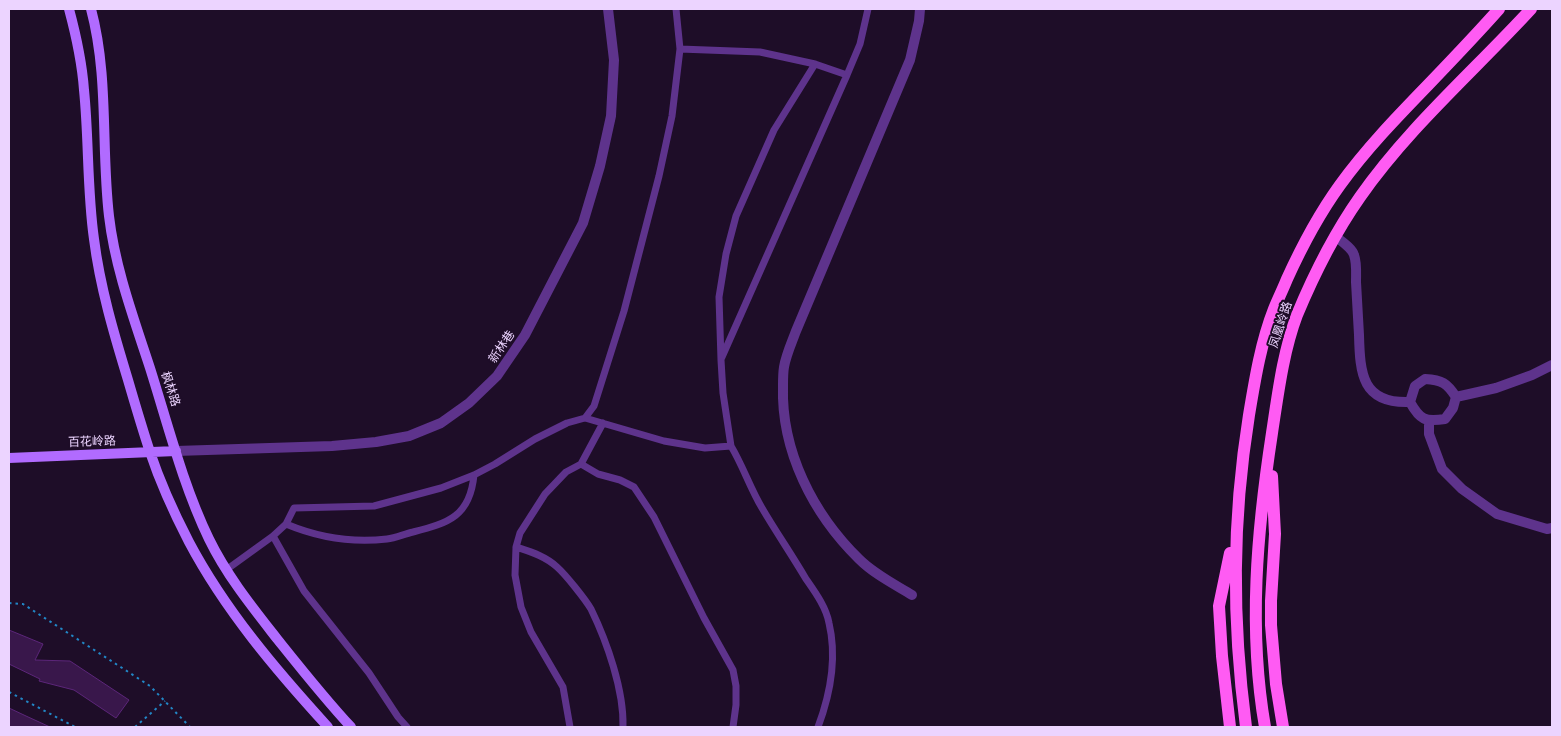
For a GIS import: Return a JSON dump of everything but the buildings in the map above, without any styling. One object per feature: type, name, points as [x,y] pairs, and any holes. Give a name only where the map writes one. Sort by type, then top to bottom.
[{"type":"main road","points":[[69,9],[84,88],[94,238],[101,280],[113,331],[150,453],[189,541],[221,595],[292,687],[328,727]]},
{"type":"main road","name":"枫林路","points":[[91,9],[98,47],[106,189],[113,243],[132,312],[176,451],[202,523],[226,570],[248,602],[329,703],[351,727]]},
{"type":"main road","name":"凤凰岭路","points":[[1246,727],[1236,634],[1237,516],[1245,441],[1258,368],[1274,309],[1302,248],[1335,193],[1362,156],[1499,9]]},
{"type":"main road","name":"凤凰岭路","points":[[1265,727],[1256,652],[1255,602],[1262,514],[1271,438],[1284,364],[1297,316],[1335,236],[1360,197],[1403,143],[1531,9]]},
{"type":"main road","points":[[1271,438],[1274,534],[1271,625],[1276,684],[1283,727]]},
{"type":"main road","name":"百花岭路","points":[[9,458],[176,451]]},
{"type":"main road","points":[[1230,727],[1222,656],[1219,606],[1237,516]]},
{"type":"street","name":"新林巷","points":[[176,451],[332,446],[376,442],[409,436],[441,423],[470,404],[497,376],[525,335],[583,224],[600,166],[611,116],[614,60],[608,9]]},
{"type":"street","points":[[912,595],[885,579],[860,560],[840,538],[818,507],[800,474],[788,437],[782,407],[784,367],[796,330],[910,60],[920,9]]},
{"type":"street","points":[[1335,236],[1354,254],[1360,362],[1364,379],[1372,392],[1386,400],[1398,403],[1410,402]]},
{"type":"street","points":[[1456,397],[1496,388],[1532,375],[1552,365]]},
{"type":"street","points":[[1425,379],[1439,380],[1450,387],[1456,397],[1453,408],[1445,418],[1429,421],[1418,416],[1410,402],[1415,386],[1425,379]]},
{"type":"street","points":[[1429,421],[1429,434],[1442,469],[1462,490],[1498,514],[1546,529],[1552,528]]},
{"type":"lane","points":[[585,418],[594,406],[624,311],[659,176],[672,116],[680,49],[676,9]]},
{"type":"lane","points":[[721,360],[860,44],[868,9]]},
{"type":"lane","points":[[680,49],[760,52],[815,64],[847,75]]},
{"type":"lane","points":[[815,64],[774,130],[736,216],[726,254],[719,297],[723,393],[732,446],[753,492],[819,598],[829,621],[831,678],[828,697],[818,727]]},
{"type":"lane","points":[[226,570],[273,536],[286,524],[294,508],[374,506],[440,488],[474,475],[534,439],[585,418],[664,441],[705,448],[732,446]]},
{"type":"lane","points":[[570,727],[563,687],[531,632],[522,607],[516,575],[516,547],[520,533],[545,494],[566,472],[582,464],[603,423]]},
{"type":"lane","points":[[582,464],[598,474],[620,480],[634,487],[654,517],[704,618],[733,670],[736,686],[733,727]]},
{"type":"lane","points":[[286,524],[330,538],[359,540],[388,539],[438,526],[452,519],[464,507],[473,490],[474,475]]},
{"type":"lane","points":[[273,536],[304,590],[369,673],[398,717],[407,727]]},
{"type":"lane","points":[[516,547],[538,554],[557,568],[590,608],[618,680],[624,719],[623,727]]},
{"type":"path","points":[[9,603],[23,604],[150,686],[190,727]]},
{"type":"path","points":[[9,692],[75,727]]},
{"type":"path","points":[[135,727],[164,701]]}]
